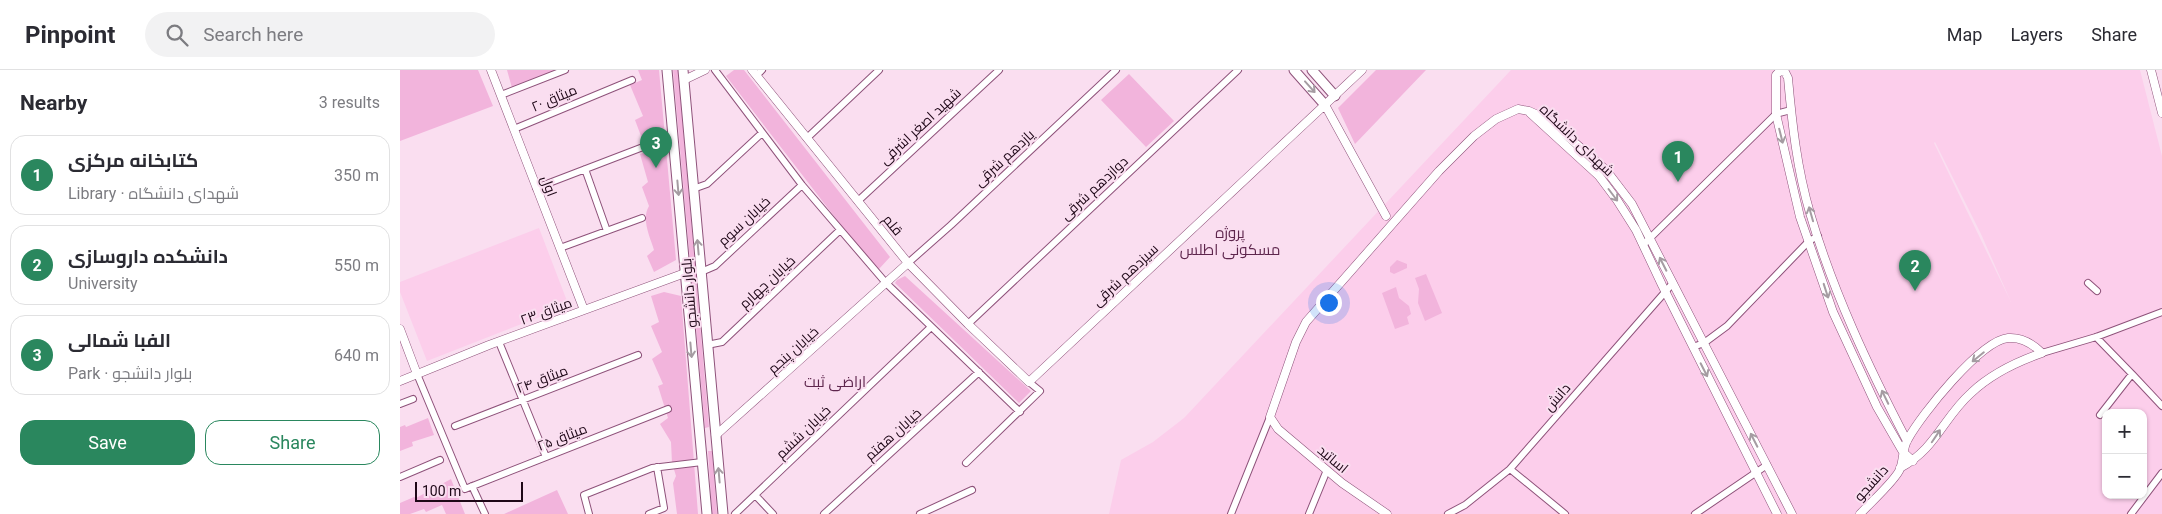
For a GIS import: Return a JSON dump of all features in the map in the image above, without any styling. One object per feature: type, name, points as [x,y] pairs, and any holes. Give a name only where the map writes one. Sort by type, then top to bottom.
[{"type":"main road","name":"بلوار دانشجو","points":[[668,70],[707,514]]},
{"type":"main road","name":"بلوار دانشجو","points":[[683,70],[723,514]]},
{"type":"main road","points":[[1294,70],[1326,105]]},
{"type":"main road","points":[[1312,70],[1335,96]]},
{"type":"main road","points":[[700,438],[716,435]]},
{"type":"street","name":"اول","points":[[492,70],[584,310]]},
{"type":"street","points":[[501,95],[566,70]]},
{"type":"street","points":[[684,80],[705,70]]},
{"type":"street","points":[[714,70],[802,185],[886,283],[1020,412]]},
{"type":"street","points":[[807,138],[879,70]]},
{"type":"street","name":"شهید اصغر اشرفی","points":[[858,201],[999,70]]},
{"type":"street","name":"یازدهم شرقی","points":[[908,263],[1116,70]]},
{"type":"street","name":"دوازدهم شرقی","points":[[968,324],[1238,70]]},
{"type":"street","name":"سیزدهم شرقی","points":[[1029,382],[1362,70]]},
{"type":"street","points":[[2151,70],[2161,103],[2162,113]]},
{"type":"street","points":[[1907,441],[1844,308],[1818,236],[1798,163],[1788,78],[1784,72],[1780,71],[1776,75],[1776,114],[1800,217],[1810,241],[1833,312],[1863,380],[1903,452],[1913,461]]},
{"type":"street","name":"قلم","points":[[757,72],[807,138],[908,263],[1029,382]]},
{"type":"street","name":"میثاق ۲۰","points":[[514,129],[632,80]]},
{"type":"street","points":[[1326,105],[1386,216]]},
{"type":"street","points":[[1231,514],[1270,417],[1296,342],[1306,322],[1440,171],[1474,136],[1496,118],[1518,109],[1529,111]]},
{"type":"street","points":[[1643,245],[1776,114],[1791,110]]},
{"type":"street","name":"شهدای دانشگاه","points":[[1529,111],[1550,120],[1606,170],[1632,204],[1792,514]]},
{"type":"street","name":"شهدای دانشگاه","points":[[1529,111],[1599,176],[1617,200],[1643,245],[1777,514]]},
{"type":"street","points":[[693,189],[707,184],[762,133]]},
{"type":"street","points":[[536,188],[643,147]]},
{"type":"street","points":[[1788,164],[1798,163]]},
{"type":"street","points":[[585,169],[607,231]]},
{"type":"street","name":"خیابان سوم","points":[[701,272],[715,266],[802,185]]},
{"type":"street","points":[[560,248],[642,218]]},
{"type":"street","name":"خیابان چهارم","points":[[707,345],[722,342],[840,230]]},
{"type":"street","points":[[1693,347],[1704,343],[1727,326],[1810,241],[1818,236]]},
{"type":"street","name":"خیابان پنجم","points":[[716,435],[908,263]]},
{"type":"street","name":"میثاق ۲۳","points":[[400,381],[685,273]]},
{"type":"street","name":"دانش","points":[[1448,514],[1465,505],[1510,470],[1664,290],[1673,283]]},
{"type":"street","points":[[2088,283],[2097,291]]},
{"type":"street","points":[[1900,468],[1913,461],[1928,448],[1955,410],[1971,393],[2016,362],[2096,337],[2162,312]]},
{"type":"street","name":"خیابان ششم","points":[[735,514],[931,327]]},
{"type":"street","points":[[400,329],[418,374]]},
{"type":"street","points":[[2096,337],[2162,406]]},
{"type":"street","points":[[1900,468],[1907,441],[1942,392],[1976,357],[2001,340],[2008,338],[2032,344],[2042,353]]},
{"type":"street","points":[[499,342],[546,457]]},
{"type":"street","name":"میثاق ۲۴","points":[[456,426],[638,355]]},
{"type":"street","name":"خیابان هفتم","points":[[824,514],[979,372]]},
{"type":"street","name":"میثاق ۲۵","points":[[418,374],[465,488],[668,409]]},
{"type":"street","points":[[2100,415],[2132,374]]},
{"type":"street","points":[[966,463],[1040,391],[1029,382]]},
{"type":"street","points":[[400,404],[412,399]]},
{"type":"street","name":"اساتید","points":[[1270,417],[1278,429],[1327,470],[1387,514]]},
{"type":"street","points":[[400,477],[440,460]]},
{"type":"street","points":[[589,514],[584,495],[657,467],[702,462]]},
{"type":"street","points":[[1696,514],[1767,466]]},
{"type":"street","points":[[649,514],[664,508],[657,467]]},
{"type":"street","name":"دانشجو","points":[[1860,514],[1900,468]]},
{"type":"street","points":[[1309,514],[1327,470]]},
{"type":"street","points":[[1510,470],[1565,514]]},
{"type":"street","points":[[2131,514],[2162,473]]},
{"type":"street","points":[[472,486],[485,514]]},
{"type":"street","points":[[920,514],[972,490]]},
{"type":"street","points":[[756,496],[773,514]]},
{"type":"shaded area","points":[[400,70],[478,70],[493,106],[400,141]]},
{"type":"shaded area","points":[[507,70],[556,70],[512,88]]},
{"type":"shaded area","points":[[638,70],[659,70],[676,260],[654,272],[647,256],[654,250],[646,222],[649,206],[642,187],[648,182],[640,154],[647,152],[635,120],[643,116],[630,85],[642,80]]},
{"type":"shaded area","points":[[673,70],[678,70],[709,427],[705,428]]},
{"type":"shaded area","points":[[734,70],[744,70],[890,257],[879,269],[847,233],[726,76]]},
{"type":"shaded area","points":[[1376,70],[1426,70],[1355,144],[1338,108]]},
{"type":"shaded area","points":[[1511,70],[2140,70],[2162,156],[2162,514],[1109,514],[1121,460],[1153,442],[1184,418]],"holes":[[[1935,142],[1981,234],[2011,302]]]},
{"type":"shaded area","points":[[1129,74],[1174,121],[1146,147],[1101,100]]},
{"type":"shaded area","points":[[539,228],[567,301],[565,307],[427,361],[400,292],[400,282]]},
{"type":"shaded area","points":[[1397,260],[1407,264],[1407,268],[1394,274],[1390,272],[1390,267]]},
{"type":"shaded area","points":[[1426,274],[1442,313],[1425,321],[1418,303],[1419,289],[1415,278]]},
{"type":"shaded area","points":[[905,276],[1031,391],[1019,403],[895,283]]},
{"type":"shaded area","points":[[1396,287],[1399,298],[1409,306],[1411,314],[1407,317],[1409,324],[1395,329],[1382,293]]},
{"type":"shaded area","points":[[664,292],[681,296],[698,514],[677,514],[673,483],[676,476],[672,463],[671,442],[660,424],[668,418],[658,386],[663,384],[652,359],[662,352],[651,326],[659,322],[651,296]]},
{"type":"shaded area","points":[[428,418],[434,435],[412,442],[413,446],[400,451],[400,427],[405,425],[406,427]]},
{"type":"shaded area","points":[[708,451],[712,451],[717,514],[712,514]]},
{"type":"shaded area","points":[[451,479],[465,514],[446,514],[442,505],[426,512],[424,509],[410,514],[400,514],[400,503],[414,497],[416,498]]},
{"type":"shaded area","points":[[557,490],[568,514],[504,514]]},
{"type":"place","name":"الفبا شمالی","points":[[656,168]]},
{"type":"place","name":"کتابخانه مرکزی","points":[[1678,182]]},
{"type":"place","name":"دانشکده داروسازی","points":[[1915,291]]},
{"type":"district","name":"پروژه مسکونی اطلس","points":[[1230,242]]},
{"type":"district","name":"اراضی ثبت","points":[[835,382]]}]
